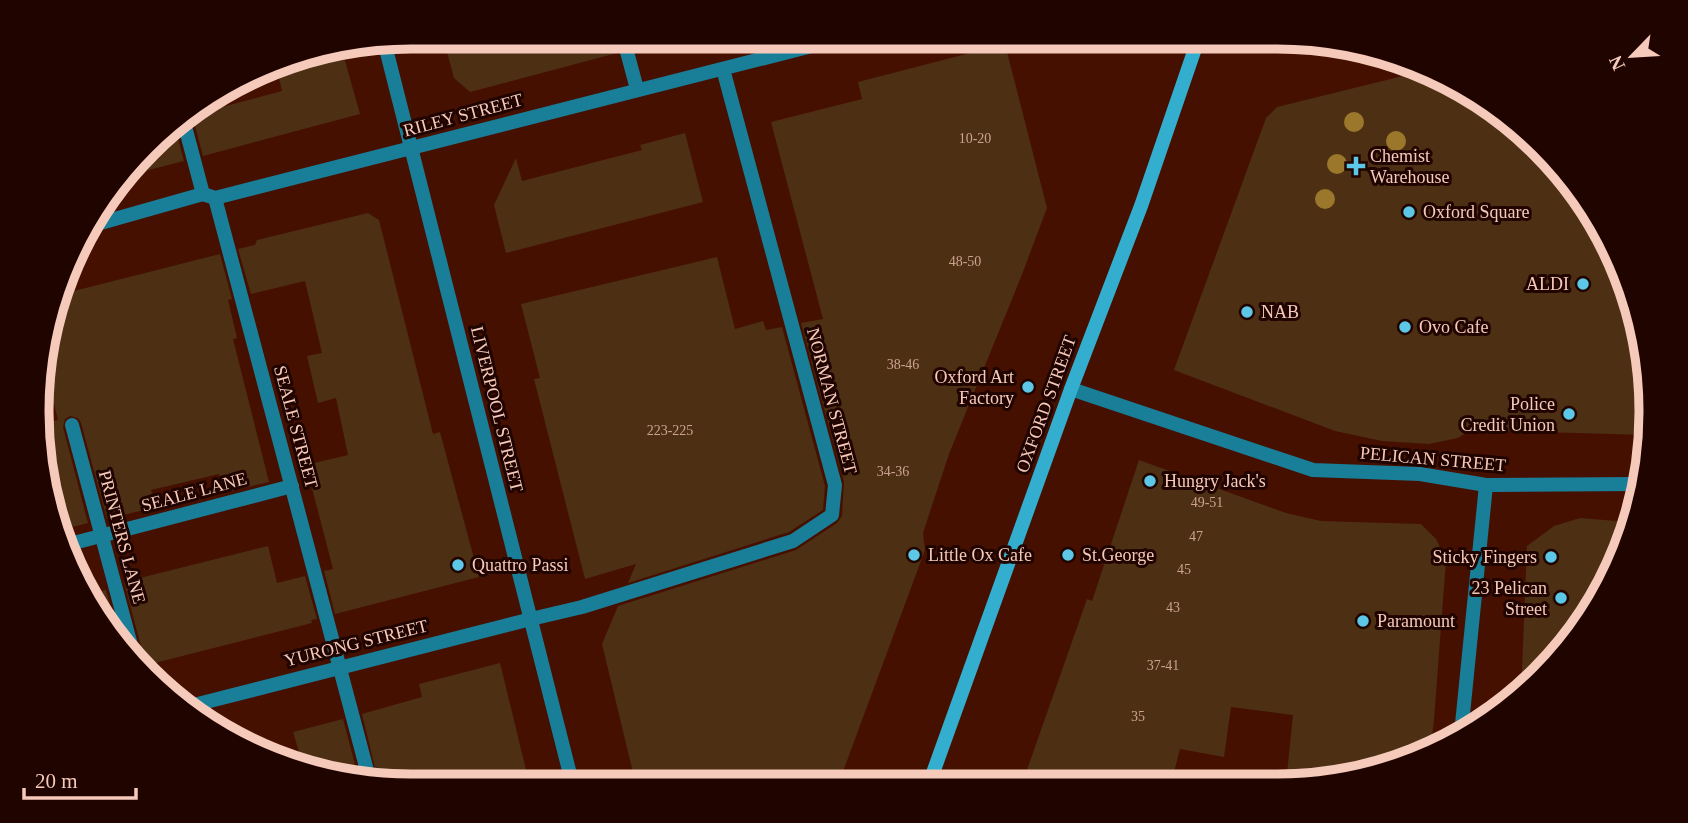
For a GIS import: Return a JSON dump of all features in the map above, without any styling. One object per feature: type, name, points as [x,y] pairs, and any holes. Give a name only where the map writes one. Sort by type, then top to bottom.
[{"type":"main road","name":"OXFORD STREET","points":[[933,774],[1071,389],[1141,206],[1195,49]]},
{"type":"street","points":[[626,49],[637,89]]},
{"type":"street","name":"RILEY STREET","points":[[102,223],[411,149],[800,49]]},
{"type":"street","name":"LIVERPOOL STREET","points":[[386,50],[570,774]]},
{"type":"street","name":"NORMAN STREET","points":[[531,619],[582,607],[793,541],[832,515],[835,485],[723,69]]},
{"type":"street","name":"SEALE STREET","points":[[187,127],[292,486],[367,771]]},
{"type":"street","name":"PELICAN STREET","points":[[1071,389],[1313,470],[1420,474],[1486,485],[1632,484]]},
{"type":"street","name":"PRINTERS LANE","points":[[72,425],[129,639]]},
{"type":"street","points":[[1462,723],[1486,485]]},
{"type":"street","name":"SEALE LANE","points":[[74,543],[292,486]]},
{"type":"street","name":"YURONG STREET","points":[[198,704],[531,619]]},
{"type":"building","points":[[446,49],[616,49],[617,53],[470,92],[454,78]]},
{"type":"building","points":[[986,49],[1006,49],[1047,208],[949,454],[923,533],[925,550],[842,774],[633,774],[602,644],[618,606],[796,550],[837,523],[842,516],[844,482],[801,323],[823,319],[771,122],[862,99],[858,82]]},
{"type":"building","points":[[344,57],[360,114],[203,156],[194,122],[210,110],[282,91],[278,75],[318,61]]},
{"type":"building","name":"Oxford Square","points":[[1409,74],[1437,86],[1478,110],[1516,139],[1564,191],[1602,251],[1620,295],[1632,341],[1638,388],[1638,435],[1470,430],[1458,438],[1429,444],[1382,441],[1335,431],[1174,370],[1266,118],[1277,107]]},
{"type":"building","points":[[685,133],[703,202],[506,253],[494,205],[516,158],[522,181],[642,150],[640,145]]},
{"type":"building","points":[[177,135],[184,161],[139,173]]},
{"type":"building","points":[[368,213],[379,220],[433,434],[440,432],[479,577],[335,614],[324,571],[333,569],[306,465],[348,455],[336,398],[318,403],[307,356],[322,353],[305,281],[251,294],[238,249],[255,245],[257,240]]},
{"type":"building","points":[[220,254],[232,299],[228,300],[237,338],[233,339],[269,482],[223,493],[219,474],[151,490],[156,507],[107,519],[81,423],[78,418],[70,416],[65,419],[63,427],[88,523],[68,528],[56,482],[49,422],[58,420],[50,387],[52,364],[69,292]]},
{"type":"building","points":[[717,257],[735,329],[763,321],[766,330],[782,327],[825,486],[823,510],[789,532],[628,583],[636,564],[585,579],[534,379],[540,378],[521,304]]},
{"type":"building","points":[[1139,460],[1286,513],[1321,521],[1421,524],[1436,539],[1446,560],[1432,739],[1370,762],[1324,771],[1287,774],[1293,715],[1231,707],[1224,757],[1180,749],[1174,774],[1026,774],[1087,599],[1092,601]]},
{"type":"building","name":"23 Pelican Street","points":[[1580,518],[1622,521],[1602,572],[1578,613],[1549,651],[1522,679],[1527,546],[1554,526]]},
{"type":"building","points":[[268,546],[277,583],[305,576],[317,619],[311,620],[312,623],[151,664],[143,656],[124,582]]},
{"type":"building","points":[[106,590],[114,618],[110,613],[97,592]]},
{"type":"building","points":[[500,663],[527,774],[376,772],[362,714],[422,697],[419,684]]},
{"type":"building","points":[[343,719],[356,770],[300,757],[293,732]]},
{"type":"place","name":"Chemist Warehouse","points":[[1356,166]]},
{"type":"place","name":"Oxford Square","points":[[1409,212]]},
{"type":"place","name":"ALDI","points":[[1583,284]]},
{"type":"place","name":"NAB","points":[[1247,312]]},
{"type":"place","name":"Ovo Cafe","points":[[1405,327]]},
{"type":"place","name":"Oxford Art Factory","points":[[1028,387]]},
{"type":"place","name":"Police Credit Union","points":[[1569,414]]},
{"type":"place","name":"Hungry Jack's","points":[[1150,481]]},
{"type":"place","name":"Little Ox Cafe","points":[[914,555]]},
{"type":"place","name":"St.George","points":[[1068,555]]},
{"type":"place","name":"Sticky Fingers","points":[[1551,557]]},
{"type":"place","name":"Quattro Passi","points":[[458,565]]},
{"type":"place","name":"23 Pelican Street","points":[[1561,598]]},
{"type":"place","name":"Paramount","points":[[1363,621]]}]
